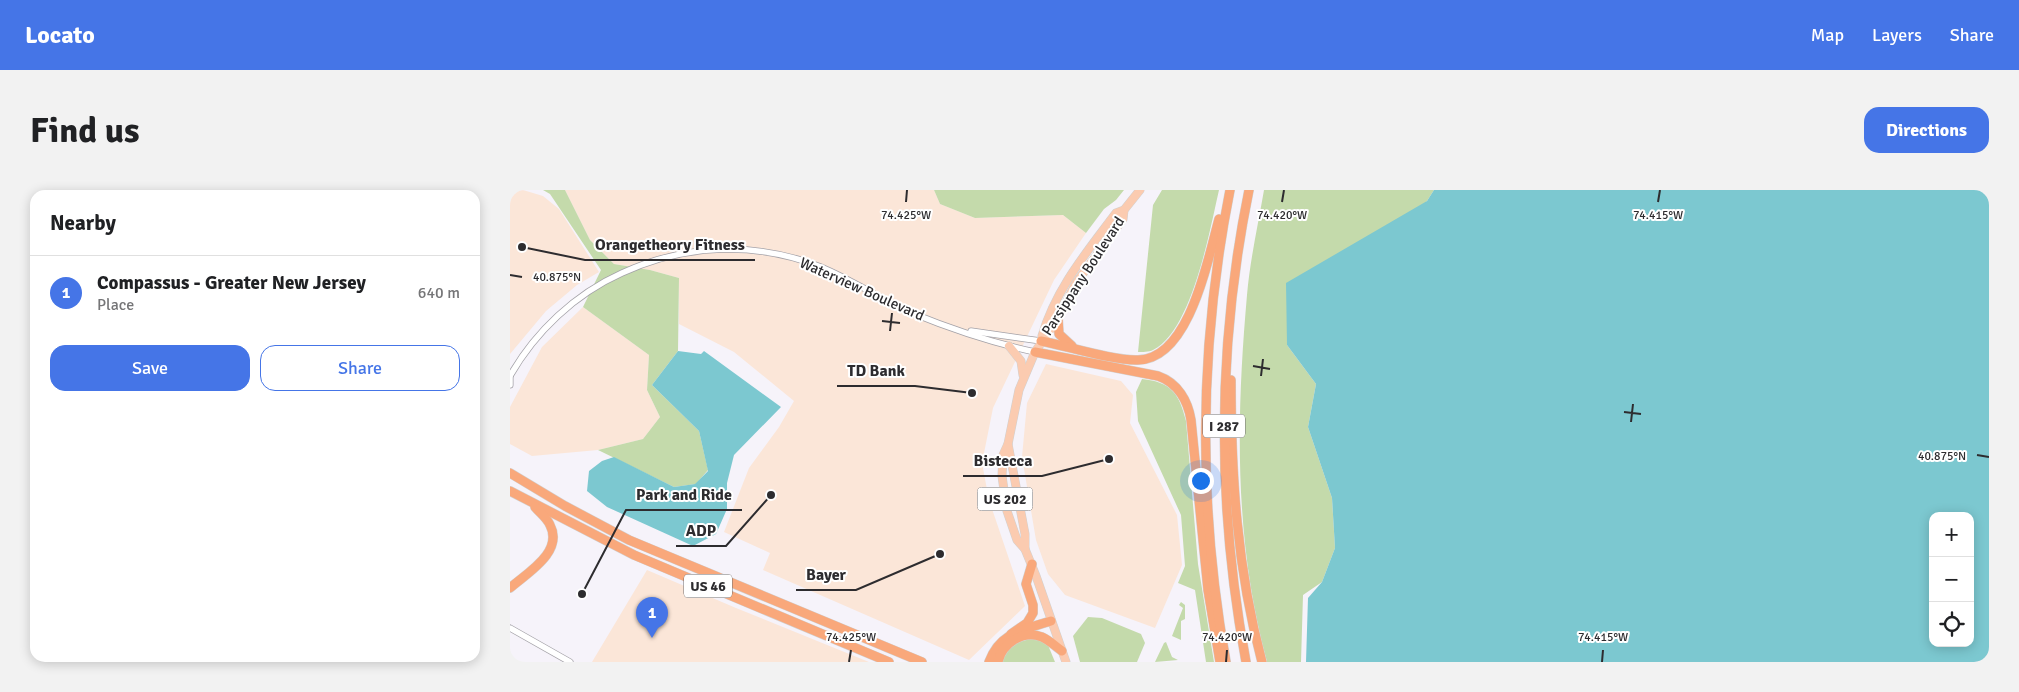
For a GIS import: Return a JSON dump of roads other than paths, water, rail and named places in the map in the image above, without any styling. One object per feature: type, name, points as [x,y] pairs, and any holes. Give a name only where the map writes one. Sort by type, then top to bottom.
[{"type":"highway","points":[[1041,341],[1141,360],[1152,357],[1168,346],[1186,321],[1196,298],[1228,190]]},
{"type":"highway","name":"I 287","points":[[1226,662],[1210,546],[1205,428],[1211,318],[1228,190]]},
{"type":"highway","name":"I 287","points":[[1246,662],[1234,588],[1226,508],[1224,418],[1230,320],[1236,266],[1249,190]]},
{"type":"highway","points":[[1058,318],[1059,334],[1066,342],[1076,348]]},
{"type":"highway","points":[[1230,320],[1231,458],[1234,512],[1245,588],[1262,662]]},
{"type":"highway","points":[[1035,352],[1158,376],[1174,385],[1186,400],[1191,420],[1208,590],[1220,662]]},
{"type":"highway","name":"US 46","points":[[510,474],[565,506],[638,544],[922,662]]},
{"type":"highway","name":"US 46","points":[[510,491],[634,555],[889,662]]},
{"type":"highway","points":[[510,588],[544,557],[552,544],[553,532],[550,524],[530,501]]},
{"type":"highway","points":[[989,662],[996,646],[1026,623],[1033,613],[1033,605],[1026,584],[1032,564]]},
{"type":"highway","points":[[1010,634],[1051,621]]},
{"type":"highway","points":[[998,662],[1000,653],[1008,644],[1026,636],[1042,637],[1062,651]]},
{"type":"main road","name":"Parsippany Boulevard","points":[[1041,341],[1049,311],[1070,275],[1116,213],[1124,210],[1140,190]]},
{"type":"main road","name":"Parsippany Boulevard","points":[[1066,662],[1032,564],[1025,549],[1017,540],[1007,510],[1002,476],[1003,455],[1008,444],[1014,408],[1023,377],[1035,352],[1058,318],[1076,283],[1123,219],[1124,210]]},
{"type":"main road","points":[[1009,346],[1021,362],[1023,377]]},
{"type":"main road","name":"Parsippany Boulevard","points":[[1008,444],[1025,549]]},
{"type":"street","name":"Waterview Boulevard","points":[[510,385],[510,376],[520,357],[556,317],[600,284],[656,259],[703,250],[757,251],[802,260],[836,274],[914,313],[1009,346],[1035,352]]},
{"type":"street","name":"Waterview Boulevard","points":[[960,329],[1041,341]]},
{"type":"street","points":[[510,628],[570,662]]},
{"type":"water","points":[[1434,190],[1989,190],[1989,662],[1306,662],[1308,598],[1322,582],[1335,548],[1332,498],[1308,427],[1316,384],[1287,345],[1286,283],[1427,201]]},
{"type":"water","points":[[678,351],[701,354],[704,351],[781,407],[734,455],[727,483],[727,509],[716,534],[693,546],[607,507],[587,491],[589,471],[602,461],[614,457],[674,487],[695,484],[708,471],[699,431],[652,385]]},
{"type":"place","name":"Orangetheory Fitness","points":[[522,247]]},
{"type":"place","name":"TD Bank","points":[[972,393]]},
{"type":"place","name":"Bistecca","points":[[1109,459]]},
{"type":"place","name":"ADP","points":[[771,495]]},
{"type":"place","name":"Bayer","points":[[940,554]]},
{"type":"place","name":"Park and Ride","points":[[582,594]]},
{"type":"place","name":"Compassus - Greater New Jersey","points":[[652,638]]}]
